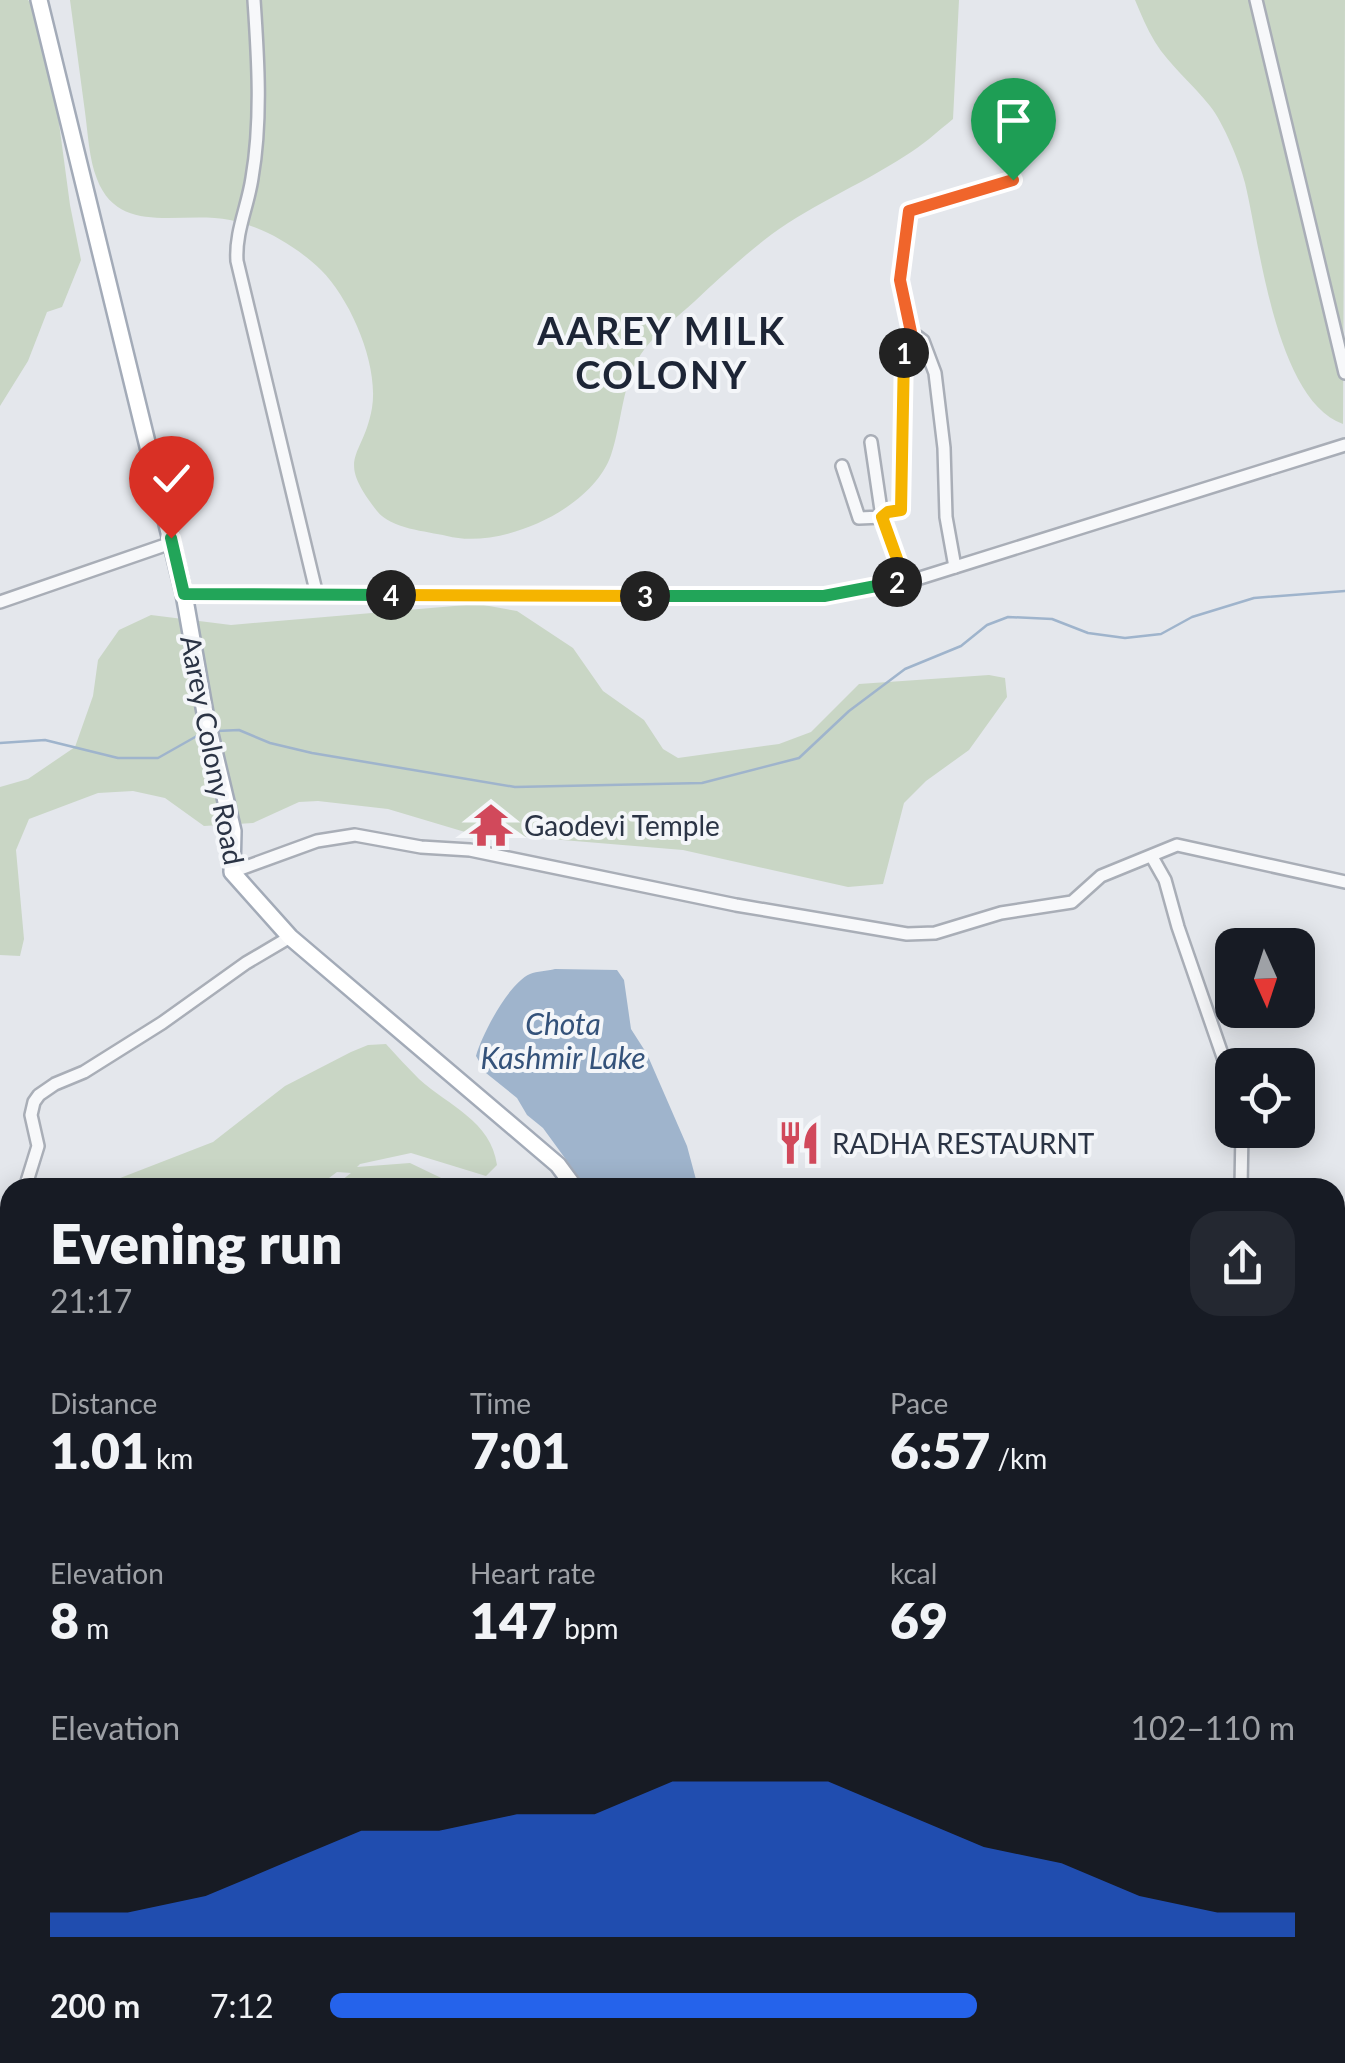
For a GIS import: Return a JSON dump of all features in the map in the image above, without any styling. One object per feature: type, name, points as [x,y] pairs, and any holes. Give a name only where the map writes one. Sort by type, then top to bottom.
[{"type":"main road","name":"Aarey Colony Road","points":[[39,0],[184,594],[205,714],[233,832],[232,872],[290,938],[558,1165],[568,1178]]},
{"type":"street","points":[[254,0],[256,148],[237,242],[237,261],[317,595]]},
{"type":"street","points":[[1256,0],[1345,373]]},
{"type":"street","points":[[842,466],[859,518],[882,517],[901,510],[903,358],[911,332],[900,280],[909,211],[1013,180]]},
{"type":"street","points":[[911,332],[923,341],[935,373],[954,567]]},
{"type":"street","points":[[871,442],[882,517],[905,581]]},
{"type":"street","points":[[184,594],[824,596],[954,567],[1345,445]]},
{"type":"street","points":[[0,602],[172,543]]},
{"type":"street","points":[[232,872],[316,841],[355,835],[470,850],[736,905],[907,934],[935,933],[1000,913],[1072,902],[1101,876],[1177,845],[1345,882]]},
{"type":"street","points":[[1152,857],[1165,880],[1220,1048]]},
{"type":"street","points":[[28,1178],[38,1146],[32,1115],[39,1095],[84,1072],[246,963],[290,938]]},
{"type":"street","points":[[1241,1178],[1242,1148]]},
{"type":"green space","points":[[0,0],[28,0],[45,19],[81,260],[62,307],[47,312],[28,361],[0,406]]},
{"type":"green space","points":[[70,0],[959,0],[953,119],[911,152],[763,241],[652,340],[630,378],[611,455],[601,475],[585,493],[542,521],[517,531],[468,539],[391,522],[364,493],[354,468],[372,408],[371,373],[352,316],[321,270],[279,239],[243,223],[136,215],[107,197],[90,155]]},
{"type":"green space","points":[[1135,0],[1345,0],[1343,424],[1320,409],[1302,385],[1287,354],[1274,318],[1245,183],[1225,132],[1210,106],[1161,50]]},
{"type":"green space","points":[[478,604],[517,611],[573,648],[603,691],[644,720],[663,749],[678,758],[779,744],[811,732],[859,684],[989,675],[1005,678],[1007,697],[969,750],[926,781],[904,803],[883,884],[848,887],[683,850],[465,832],[388,809],[318,801],[299,802],[253,823],[204,826],[165,798],[133,791],[98,793],[29,819],[16,850],[24,939],[20,956],[0,955],[0,787],[28,779],[75,747],[93,696],[98,660],[119,630],[151,615],[231,625]]},
{"type":"green space","points":[[386,1044],[419,1079],[478,1126],[487,1137],[497,1165],[486,1176],[411,1153],[357,1167],[410,1163],[441,1178],[345,1178],[351,1173],[337,1172],[329,1178],[120,1178],[213,1142],[285,1086],[368,1045]]},
{"type":"water","name":"Chota Kashmir Lake","points":[[555,969],[617,970],[624,980],[631,1029],[647,1054],[687,1146],[696,1178],[579,1178],[517,1098],[486,1073],[476,1056],[484,1035],[505,998],[530,974]]},
{"type":"waterway","points":[[217,731],[239,730],[270,743],[312,753],[515,787],[702,783],[799,758],[849,711],[905,669],[961,646],[987,625],[1008,617],[1052,619],[1088,633],[1125,638],[1161,634],[1192,617],[1254,598],[1345,591]]},
{"type":"waterway","points":[[0,743],[45,740],[118,758],[158,758],[204,732]]},
{"type":"place","name":"Gaodevi Temple","points":[[491,825]]},
{"type":"place","name":"RADHA RESTAURNT","points":[[799,1143]]},
{"type":"district","name":"AAREY MILK COLONY","points":[[662,352]]},
{"type":"route","points":[[171,538],[184,594],[824,596],[905,581],[882,517],[901,510],[903,358],[911,332],[900,280],[909,211],[1013,180]]}]
